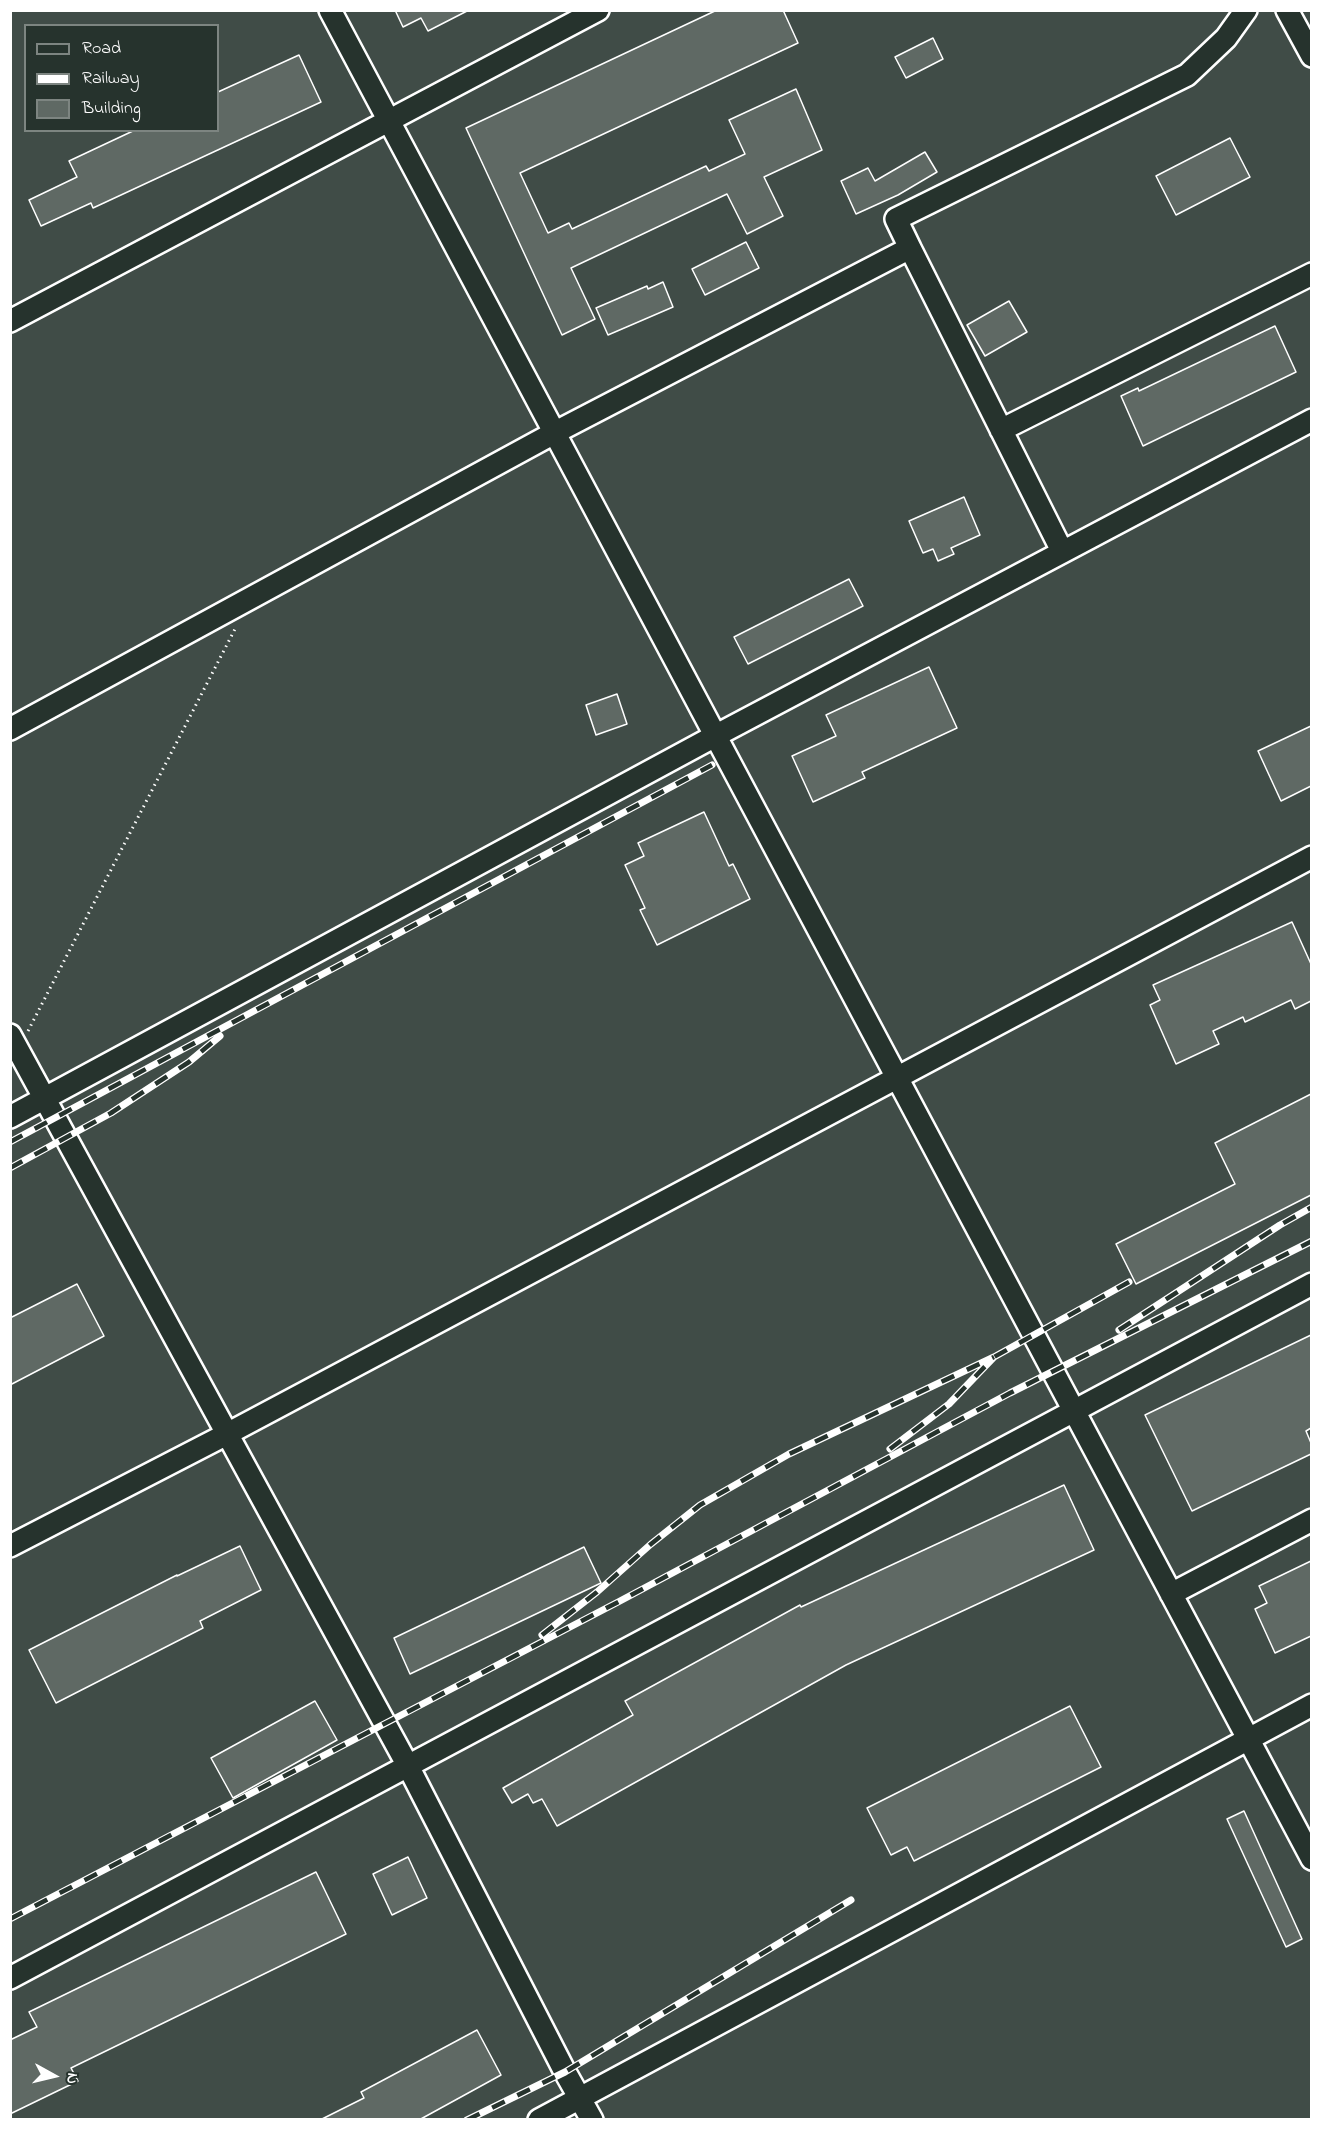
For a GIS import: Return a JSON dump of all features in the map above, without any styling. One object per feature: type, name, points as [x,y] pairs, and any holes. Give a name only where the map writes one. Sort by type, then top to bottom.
[{"type":"street","points":[[330,10],[1311,1859]]},
{"type":"street","points":[[10,321],[598,10]]},
{"type":"street","points":[[1062,551],[896,219],[1187,75],[1226,38],[1246,10]]},
{"type":"street","points":[[1287,10],[1305,28],[1311,56]]},
{"type":"street","points":[[10,729],[554,434],[909,248]]},
{"type":"street","points":[[1001,430],[1311,274]]},
{"type":"street","points":[[10,1116],[715,736],[1311,420]]},
{"type":"street","points":[[10,1546],[227,1434],[1311,857]]},
{"type":"street","points":[[15,1043],[408,1766],[592,2120]]},
{"type":"street","points":[[10,1978],[1311,1284]]},
{"type":"street","points":[[1171,1594],[1311,1520]]},
{"type":"street","points":[[539,2120],[1311,1705]]},
{"type":"path","points":[[15,1043],[251,598]]},
{"type":"shaded area","points":[[11,11],[1311,11],[1311,2119],[11,2119]]},
{"type":"building","points":[[395,10],[469,10],[428,31],[421,18],[403,27]]},
{"type":"building","points":[[717,10],[783,10],[798,43],[520,173],[548,233],[569,223],[572,229],[706,166],[709,171],[745,154],[729,120],[796,89],[822,150],[764,177],[783,216],[747,234],[727,194],[571,268],[595,319],[562,335],[466,128]]},
{"type":"building","points":[[933,38],[943,59],[906,78],[895,57]]},
{"type":"building","points":[[299,55],[321,102],[93,208],[91,203],[41,226],[29,200],[77,177],[69,161],[131,132],[219,132],[219,92]]},
{"type":"building","points":[[1230,138],[1250,177],[1176,215],[1156,176]]},
{"type":"building","points":[[925,152],[937,172],[898,195],[856,214],[841,181],[868,168],[875,181]]},
{"type":"building","points":[[746,242],[759,268],[705,295],[692,269]]},
{"type":"building","points":[[663,282],[673,307],[608,335],[596,308],[647,286],[648,289]]},
{"type":"building","points":[[1009,301],[1027,332],[985,356],[967,325]]},
{"type":"building","points":[[1275,326],[1296,372],[1143,446],[1121,396],[1138,388],[1139,391]]},
{"type":"building","points":[[964,497],[980,535],[951,548],[954,554],[938,561],[933,549],[923,553],[909,521]]},
{"type":"building","points":[[849,579],[863,606],[748,664],[734,637]]},
{"type":"building","points":[[929,667],[957,728],[862,772],[865,778],[813,802],[792,756],[836,736],[826,715]]},
{"type":"building","points":[[617,694],[627,724],[596,735],[586,705]]},
{"type":"building","points":[[1311,726],[1311,786],[1281,801],[1258,751]]},
{"type":"building","points":[[704,812],[729,866],[733,864],[750,899],[657,945],[640,910],[645,908],[625,865],[644,856],[638,843]]},
{"type":"building","points":[[1292,922],[1311,964],[1311,1001],[1295,1009],[1291,1000],[1245,1022],[1243,1017],[1213,1031],[1219,1044],[1176,1064],[1150,1005],[1160,1000],[1153,985]]},
{"type":"building","points":[[1311,1094],[1311,1195],[1136,1284],[1116,1244],[1235,1184],[1215,1143]]},
{"type":"building","points":[[77,1284],[104,1336],[10,1385],[10,1318]]},
{"type":"building","points":[[1311,1335],[1311,1428],[1306,1431],[1311,1443],[1311,1454],[1192,1511],[1145,1415]]},
{"type":"building","points":[[1064,1485],[1094,1550],[846,1665],[557,1826],[542,1799],[533,1803],[528,1794],[512,1803],[503,1788],[633,1715],[625,1701],[800,1605],[801,1607]]},
{"type":"building","points":[[240,1546],[261,1590],[200,1621],[203,1628],[56,1703],[29,1650],[177,1575]]},
{"type":"building","points":[[584,1547],[601,1583],[410,1674],[394,1638]]},
{"type":"building","points":[[1311,1561],[1311,1636],[1275,1653],[1255,1609],[1267,1603],[1259,1586]]},
{"type":"building","points":[[315,1701],[337,1740],[233,1798],[211,1758]]},
{"type":"building","points":[[1070,1706],[1101,1767],[914,1861],[907,1847],[891,1855],[867,1808]]},
{"type":"building","points":[[1244,1811],[1302,1939],[1286,1947],[1227,1819]]},
{"type":"building","points":[[408,1857],[427,1898],[392,1915],[373,1874]]},
{"type":"building","points":[[316,1872],[346,1934],[71,2068],[78,2081],[10,2114],[10,2040],[37,2027],[29,2012]]},
{"type":"building","points":[[477,2030],[501,2075],[419,2120],[320,2120],[364,2098],[361,2092]]},
{"type":"railway","points":[[10,1142],[712,765]]},
{"type":"railway","points":[[10,1168],[111,1113],[189,1062],[220,1036]]},
{"type":"railway","points":[[1119,1330],[1280,1225],[1312,1207]]},
{"type":"railway","points":[[10,1919],[620,1601],[1010,1393],[1312,1241]]},
{"type":"railway","points":[[890,1449],[949,1404],[994,1357],[1129,1282]]},
{"type":"railway","points":[[542,1635],[700,1505],[789,1454],[994,1357]]},
{"type":"railway","points":[[467,2120],[565,2072],[851,1900]]}]
